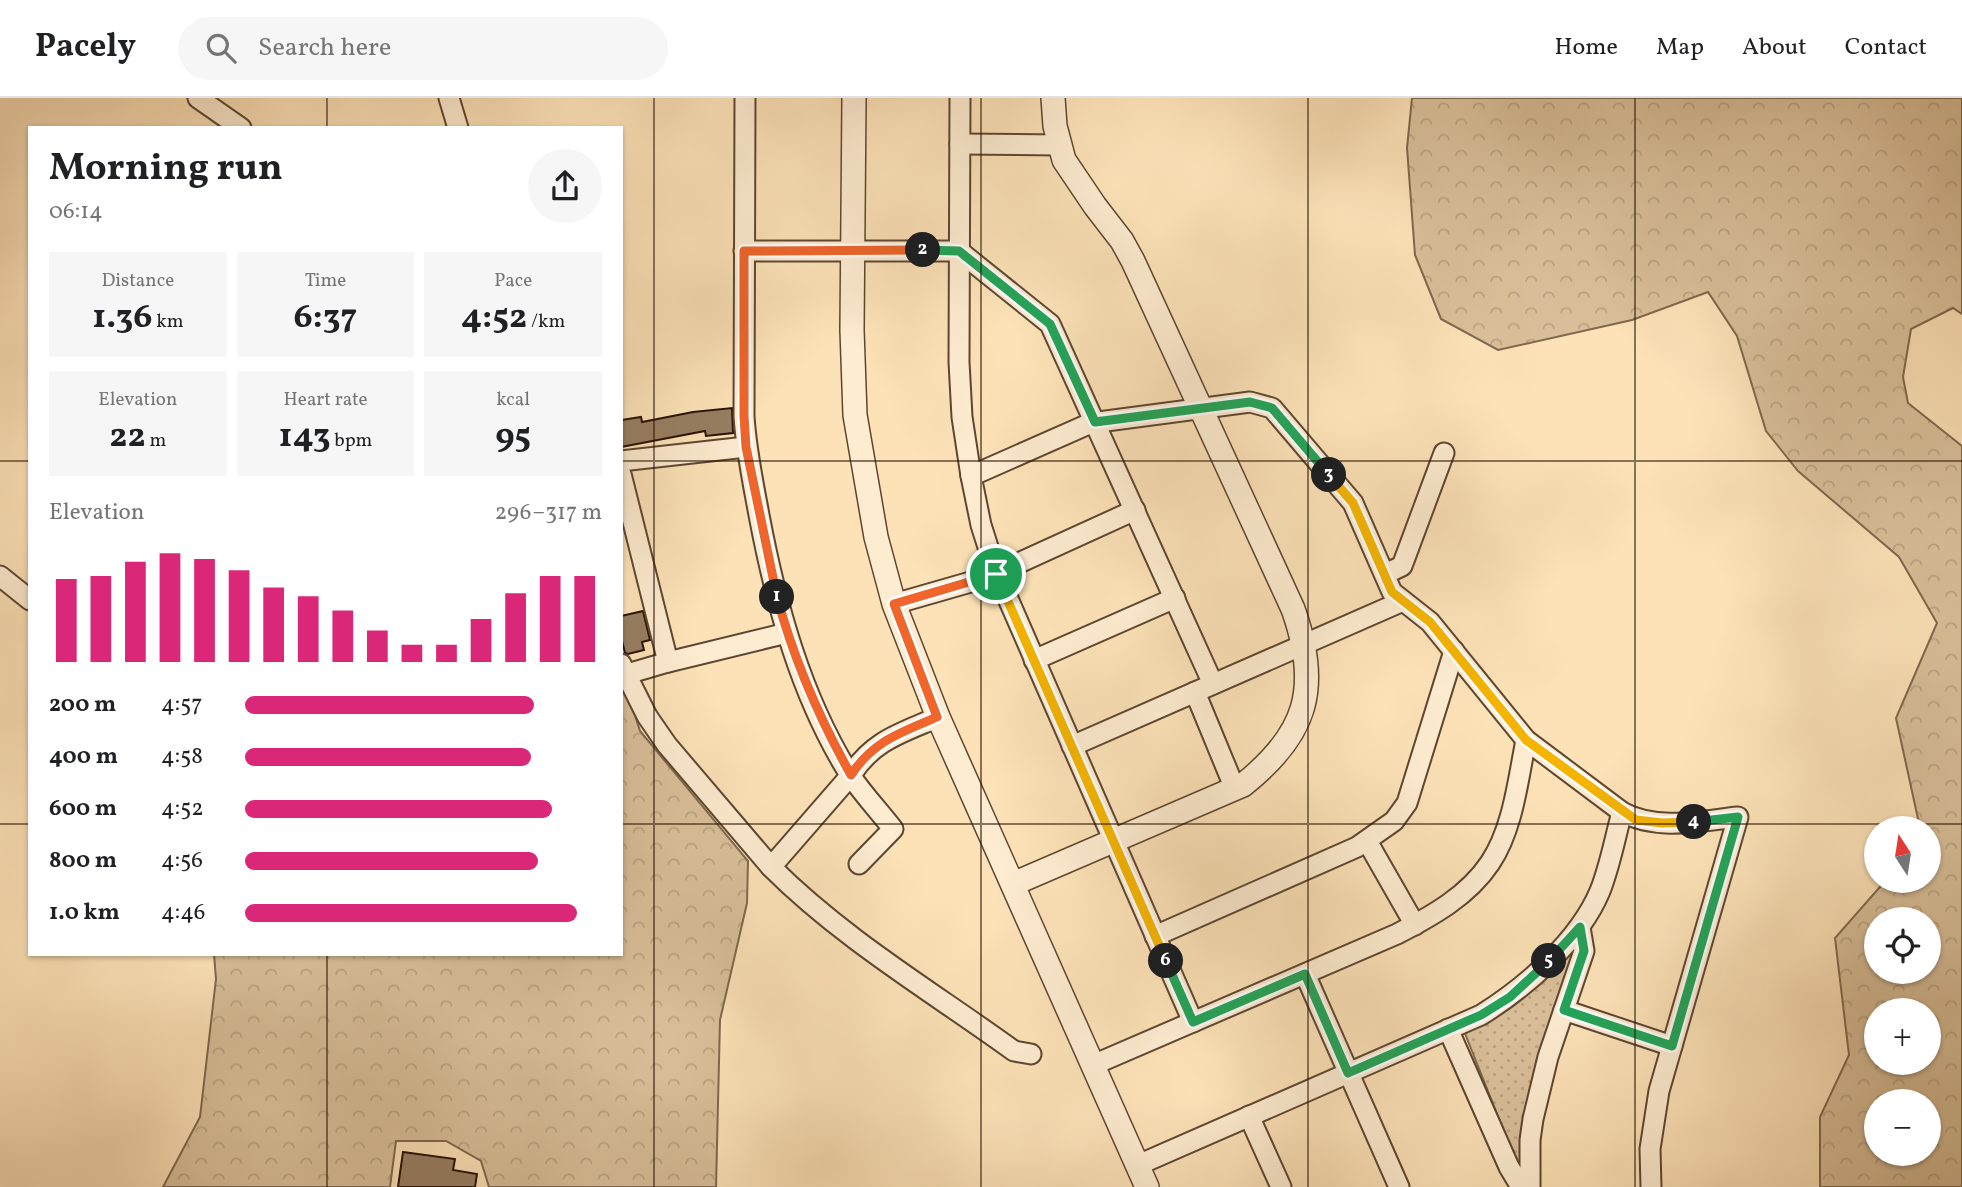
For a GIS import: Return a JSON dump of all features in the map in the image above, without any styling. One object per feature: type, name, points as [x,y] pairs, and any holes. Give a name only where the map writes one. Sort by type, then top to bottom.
[{"type":"street","points":[[198,98],[238,126]]},
{"type":"street","points":[[449,98],[457,126]]},
{"type":"street","points":[[745,98],[746,447],[771,576],[787,633],[813,700],[851,775],[892,829],[859,864]]},
{"type":"street","points":[[854,98],[852,250],[855,415],[876,537],[894,604],[937,717],[1147,1187]]},
{"type":"street","points":[[960,98],[959,362],[962,417],[981,526],[996,574],[1193,1022]]},
{"type":"street","points":[[1013,884],[1235,789],[1265,768],[1282,748],[1304,705],[1307,685],[1304,644],[1293,610],[1133,261],[1122,241],[1064,160],[1055,126],[1053,98]]},
{"type":"street","points":[[960,144],[1060,145]]},
{"type":"street","points":[[744,251],[959,251],[1050,324],[1213,684]]},
{"type":"street","points":[[971,475],[1095,422],[1250,402],[1272,408],[1353,503],[1392,592],[1430,622],[1526,740],[1636,820],[1662,823],[1738,817],[1659,1091],[1650,1149],[1651,1187]]},
{"type":"street","points":[[623,461],[746,447]]},
{"type":"street","points":[[1385,574],[1402,566],[1444,453]]},
{"type":"street","points":[[623,482],[668,662]]},
{"type":"street","points":[[894,604],[996,574],[1135,510]]},
{"type":"street","points":[[0,576],[28,598]]},
{"type":"street","points":[[1034,660],[1175,598]]},
{"type":"street","points":[[1072,746],[1403,601]]},
{"type":"street","points":[[787,633],[668,662],[624,669],[647,716],[667,744],[790,886],[858,944],[1014,1051],[1031,1054]]},
{"type":"street","points":[[1155,936],[1367,841],[1394,821],[1408,803],[1454,651]]},
{"type":"street","points":[[1195,692],[1235,789]]},
{"type":"street","points":[[771,867],[858,764],[881,742],[937,717]]},
{"type":"street","points":[[1093,1065],[1305,974],[1439,912],[1466,890],[1490,863],[1512,807],[1526,740]]},
{"type":"street","points":[[1138,1165],[1448,1030],[1481,1015],[1510,997],[1546,964],[1580,927],[1600,891],[1622,812]]},
{"type":"street","points":[[1367,841],[1415,925]]},
{"type":"street","points":[[1530,1187],[1533,1119],[1548,1057],[1584,951],[1580,927]]},
{"type":"street","points":[[1305,974],[1399,1187]]},
{"type":"street","points":[[1564,1010],[1672,1046]]},
{"type":"street","points":[[1448,1030],[1509,1167],[1521,1187]]},
{"type":"street","points":[[1250,1116],[1281,1187]]},
{"type":"green space","points":[[1412,98],[1962,98],[1962,314],[1953,308],[1911,329],[1903,377],[1908,403],[1962,446],[1962,1187],[1820,1187],[1820,1117],[1849,1055],[1835,938],[1875,893],[1941,893],[1941,816],[1917,816],[1896,718],[1937,623],[1899,557],[1798,471],[1766,431],[1737,336],[1708,292],[1632,320],[1498,350],[1441,319],[1415,255],[1407,148]]},
{"type":"green space","points":[[623,676],[640,731],[748,861],[747,903],[720,1020],[716,1187],[489,1187],[481,1161],[446,1141],[396,1141],[390,1187],[163,1187],[200,1117],[216,979],[214,956],[623,956]]},
{"type":"green space","points":[[1572,950],[1577,952],[1525,1162],[1519,1169],[1464,1031],[1533,989]]},
{"type":"building","points":[[732,408],[733,433],[706,436],[705,431],[623,447],[623,420],[641,417],[642,422]]},
{"type":"building","points":[[643,611],[650,640],[642,642],[644,650],[625,653],[623,616]]},
{"type":"building","points":[[403,1152],[455,1159],[453,1170],[477,1174],[475,1187],[398,1187]]},
{"type":"route","points":[[744,251],[959,251],[1050,324],[1095,422],[1250,402],[1272,408],[1353,503],[1392,592],[1430,622],[1526,740],[1636,820],[1662,823],[1738,817],[1672,1046],[1564,1010],[1584,951],[1580,927],[1546,964],[1510,997],[1481,1015],[1348,1073],[1305,974],[1193,1022],[996,574],[894,604],[937,717],[881,742],[858,764],[851,775],[831,741],[808,690],[787,633],[771,576],[746,447],[744,251]]}]
